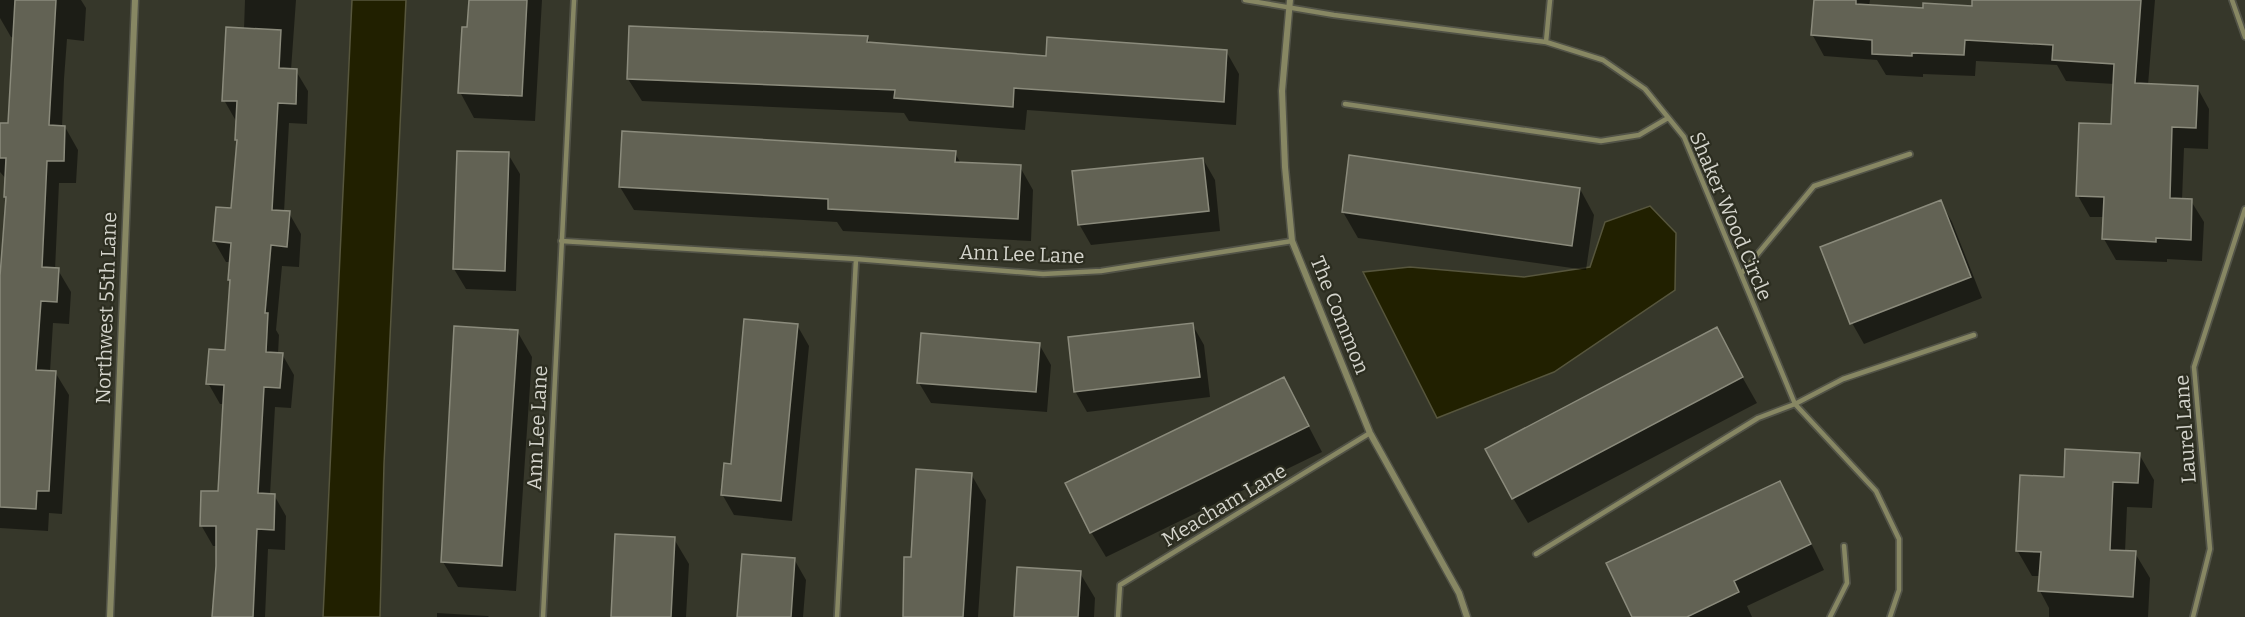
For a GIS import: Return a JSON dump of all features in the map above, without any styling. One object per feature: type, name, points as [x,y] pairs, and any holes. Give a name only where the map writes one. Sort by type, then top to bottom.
[{"type":"street","name":"Northwest 55th Lane","points":[[110,617],[135,0]]},
{"type":"street","name":"The Common","points":[[1290,3],[1282,91],[1285,167],[1292,240],[1370,433],[1459,593],[1467,617]]},
{"type":"lane","name":"Ann Lee Lane","points":[[543,617],[574,0]]},
{"type":"lane","name":"Shaker Wood Circle","points":[[1245,0],[1290,3],[1334,15],[1546,42],[1604,60],[1645,89],[1684,137],[1795,404],[1876,491],[1899,539],[1899,590],[1890,617]]},
{"type":"lane","points":[[1546,42],[1550,0]]},
{"type":"lane","points":[[2232,0],[2245,37]]},
{"type":"lane","points":[[1345,104],[1601,141],[1639,135],[1668,118]]},
{"type":"lane","points":[[1741,274],[1814,186],[1910,154]]},
{"type":"lane","name":"Laurel Lane","points":[[2193,617],[2210,549],[2194,367],[2245,208]]},
{"type":"lane","name":"Ann Lee Lane","points":[[561,241],[856,259],[1043,274],[1101,272],[1292,240]]},
{"type":"lane","points":[[837,617],[856,259]]},
{"type":"lane","points":[[1536,554],[1758,418],[1795,404],[1843,379],[1974,335]]},
{"type":"lane","name":"Meacham Lane","points":[[1118,617],[1120,585],[1370,433]]},
{"type":"lane","points":[[1830,617],[1847,583],[1844,546]]},
{"type":"shaded area","points":[[352,0],[406,0],[384,464],[380,617],[323,617]]},
{"type":"shaded area","points":[[1650,206],[1676,233],[1675,290],[1554,372],[1437,418],[1363,272],[1410,267],[1524,277],[1590,267],[1605,222]]},
{"type":"building","points":[[15,0],[56,0],[49,125],[65,126],[64,161],[47,161],[42,267],[59,268],[57,302],[41,301],[36,370],[56,371],[49,491],[37,491],[36,509],[0,507],[0,276],[6,197],[4,197],[6,158],[0,158],[0,123],[8,123]]},
{"type":"building","points":[[469,0],[527,0],[522,96],[458,93],[462,27],[467,27]]},
{"type":"building","points":[[1814,0],[1856,0],[1856,4],[1923,8],[1923,3],[1972,6],[1972,0],[2141,0],[2135,83],[2198,86],[2196,128],[2172,127],[2170,198],[2192,199],[2191,240],[2156,238],[2156,242],[2102,239],[2104,197],[2076,196],[2079,123],[2111,124],[2114,64],[2052,60],[2053,45],[1965,40],[1964,55],[1872,54],[1872,40],[1811,35]]},
{"type":"building","points":[[629,26],[868,36],[867,42],[1046,56],[1047,37],[1227,50],[1224,102],[1014,88],[1013,107],[894,98],[895,90],[627,79]]},
{"type":"building","points":[[226,27],[281,30],[279,68],[297,69],[296,104],[278,103],[272,210],[290,211],[287,247],[271,245],[265,313],[268,313],[266,352],[283,353],[280,388],[264,387],[258,493],[275,494],[274,530],[257,529],[253,617],[212,617],[216,526],[200,526],[201,491],[218,491],[224,385],[206,384],[209,349],[225,350],[230,280],[228,280],[231,243],[213,241],[216,207],[231,208],[237,140],[235,140],[237,101],[222,101]]},
{"type":"building","points":[[622,131],[956,151],[955,162],[1021,165],[1018,219],[828,209],[828,199],[619,187]]},
{"type":"building","points":[[457,151],[509,152],[505,271],[453,269]]},
{"type":"building","points":[[1349,155],[1580,188],[1572,246],[1342,212]]},
{"type":"building","points":[[1203,158],[1209,211],[1078,225],[1072,171]]},
{"type":"building","points":[[1941,200],[1971,277],[1850,324],[1820,247]]},
{"type":"building","points":[[744,319],[798,324],[781,501],[721,495],[724,463],[731,464]]},
{"type":"building","points":[[1193,323],[1200,377],[1074,392],[1068,337]]},
{"type":"building","points":[[454,326],[518,330],[502,566],[441,562]]},
{"type":"building","points":[[1717,327],[1743,377],[1512,499],[1485,449]]},
{"type":"building","points":[[921,333],[1040,343],[1036,392],[917,383]]},
{"type":"building","points":[[1284,377],[1309,426],[1090,533],[1065,483]]},
{"type":"building","points":[[2065,449],[2140,453],[2138,483],[2113,482],[2110,550],[2136,551],[2133,597],[2038,591],[2041,552],[2016,551],[2020,475],[2064,477]]},
{"type":"building","points":[[916,469],[972,473],[963,617],[903,617],[904,557],[911,557]]},
{"type":"building","points":[[1780,481],[1811,544],[1734,581],[1739,592],[1687,617],[1632,617],[1606,563]]},
{"type":"building","points":[[615,534],[675,537],[671,617],[611,617]]},
{"type":"building","points":[[742,554],[795,558],[791,617],[737,617]]},
{"type":"building","points":[[1017,567],[1081,571],[1078,617],[1014,617]]}]
